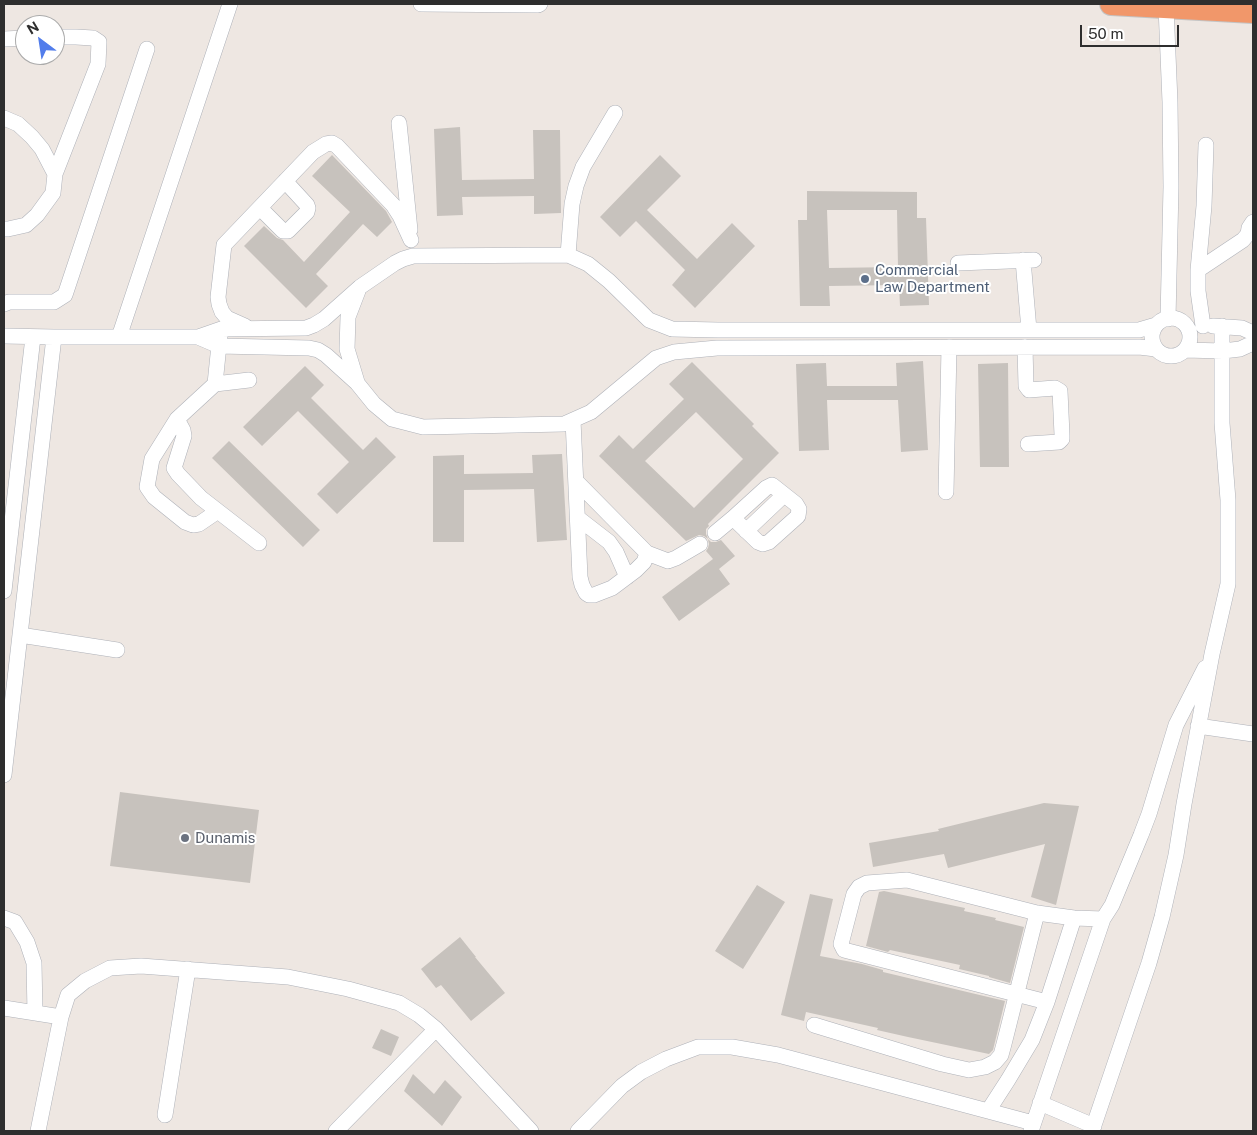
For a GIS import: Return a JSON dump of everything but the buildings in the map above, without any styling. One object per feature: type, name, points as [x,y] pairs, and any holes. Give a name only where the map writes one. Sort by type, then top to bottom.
[{"type":"highway","points":[[1111,4],[1253,12]]},
{"type":"street","points":[[119,338],[230,4]]},
{"type":"street","points":[[421,4],[540,4]]},
{"type":"street","points":[[4,336],[54,338],[198,337],[221,329],[306,328],[324,319],[360,287],[403,259],[413,256],[568,255],[588,264],[609,281],[649,320],[672,329],[1139,330],[1162,322],[1174,319],[1185,325],[1189,338],[1185,350],[1174,356],[1167,356],[1156,349],[1152,337],[1153,331],[1162,322],[1171,187],[1166,7]]},
{"type":"street","points":[[4,229],[26,225],[37,215],[53,193],[55,174],[98,64],[99,42],[94,38],[65,37]]},
{"type":"street","points":[[4,304],[9,302],[54,302],[65,295],[147,49]]},
{"type":"street","points":[[568,255],[572,204],[576,186],[583,167],[615,113]]},
{"type":"street","points":[[4,118],[18,124],[32,137],[42,148],[55,174]]},
{"type":"street","points":[[399,123],[413,256]]},
{"type":"street","points":[[250,329],[227,318],[219,304],[218,297],[224,245],[313,152],[326,144],[332,143],[337,146],[393,205],[411,240]]},
{"type":"street","points":[[1203,326],[1198,291],[1198,270],[1204,206],[1206,145]]},
{"type":"street","points":[[260,208],[283,231],[288,231],[307,212],[307,205],[285,181]]},
{"type":"street","points":[[1198,270],[1243,240],[1253,222]]},
{"type":"street","points":[[958,263],[1028,260],[1029,330]]},
{"type":"street","points":[[357,383],[347,349],[348,317],[360,287]]},
{"type":"street","points":[[1185,325],[1242,328],[1253,333]]},
{"type":"street","points":[[1040,1103],[1093,1128],[1149,962],[1162,917],[1176,855],[1212,654],[1228,584],[1228,500],[1222,424],[1222,326]]},
{"type":"street","points":[[215,384],[221,329]]},
{"type":"street","points":[[1139,330],[1140,347]]},
{"type":"street","points":[[4,591],[33,337]]},
{"type":"street","points":[[198,337],[219,346],[309,348],[318,350],[357,383],[374,404],[392,419],[423,427],[564,424],[591,412],[656,358],[674,352],[717,348],[1140,347],[1156,349]]},
{"type":"street","points":[[4,769],[54,338]]},
{"type":"street","points":[[1185,350],[1222,351],[1240,349],[1253,343]]},
{"type":"street","points":[[946,492],[949,347]]},
{"type":"street","points":[[1025,347],[1025,382],[1029,390],[1054,388],[1060,391],[1062,435],[1062,439],[1059,442],[1028,444]]},
{"type":"street","points":[[218,511],[199,524],[185,522],[154,497],[147,487],[152,459],[177,418],[215,384],[249,380]]},
{"type":"street","points":[[177,418],[184,436],[174,468],[201,498],[259,544]]},
{"type":"street","points":[[573,420],[580,577],[586,593],[594,595],[612,588],[636,570],[644,562],[647,553]]},
{"type":"street","points":[[576,481],[647,553],[668,561],[700,544]]},
{"type":"street","points":[[715,533],[766,488],[772,485],[796,504],[798,509],[798,516],[769,542],[763,544],[758,542],[733,518]]},
{"type":"street","points":[[746,530],[784,495]]},
{"type":"street","points":[[578,518],[609,542],[616,552],[627,577]]},
{"type":"street","points":[[20,635],[117,650]]},
{"type":"street","points":[[578,1131],[622,1086],[641,1072],[666,1059],[698,1047],[732,1047],[778,1054],[988,1111],[1032,1127],[1103,919],[1112,905],[1149,814],[1176,724],[1212,654]]},
{"type":"street","points":[[1198,726],[1253,734]]},
{"type":"street","points":[[1047,1002],[848,952],[841,944],[854,894],[859,887],[867,882],[907,880],[1037,913],[1074,918],[1103,919]]},
{"type":"street","points":[[814,1025],[942,1064],[969,1070],[985,1067],[995,1062],[1001,1055],[1037,913]]},
{"type":"street","points":[[4,918],[15,922],[27,942],[34,962],[35,1013]]},
{"type":"street","points":[[988,1111],[1032,1040],[1047,1002],[1074,918]]},
{"type":"street","points":[[38,1131],[61,1017],[68,995],[85,981],[110,968],[141,966],[288,976],[398,1003],[419,1014],[436,1029],[531,1131]]},
{"type":"street","points":[[165,1114],[188,969]]},
{"type":"street","points":[[4,1008],[61,1017]]},
{"type":"street","points":[[336,1131],[436,1029]]},
{"type":"place","name":"Commercial Law Department","points":[[865,279]]},
{"type":"place","name":"Dunamis","points":[[185,838]]}]
